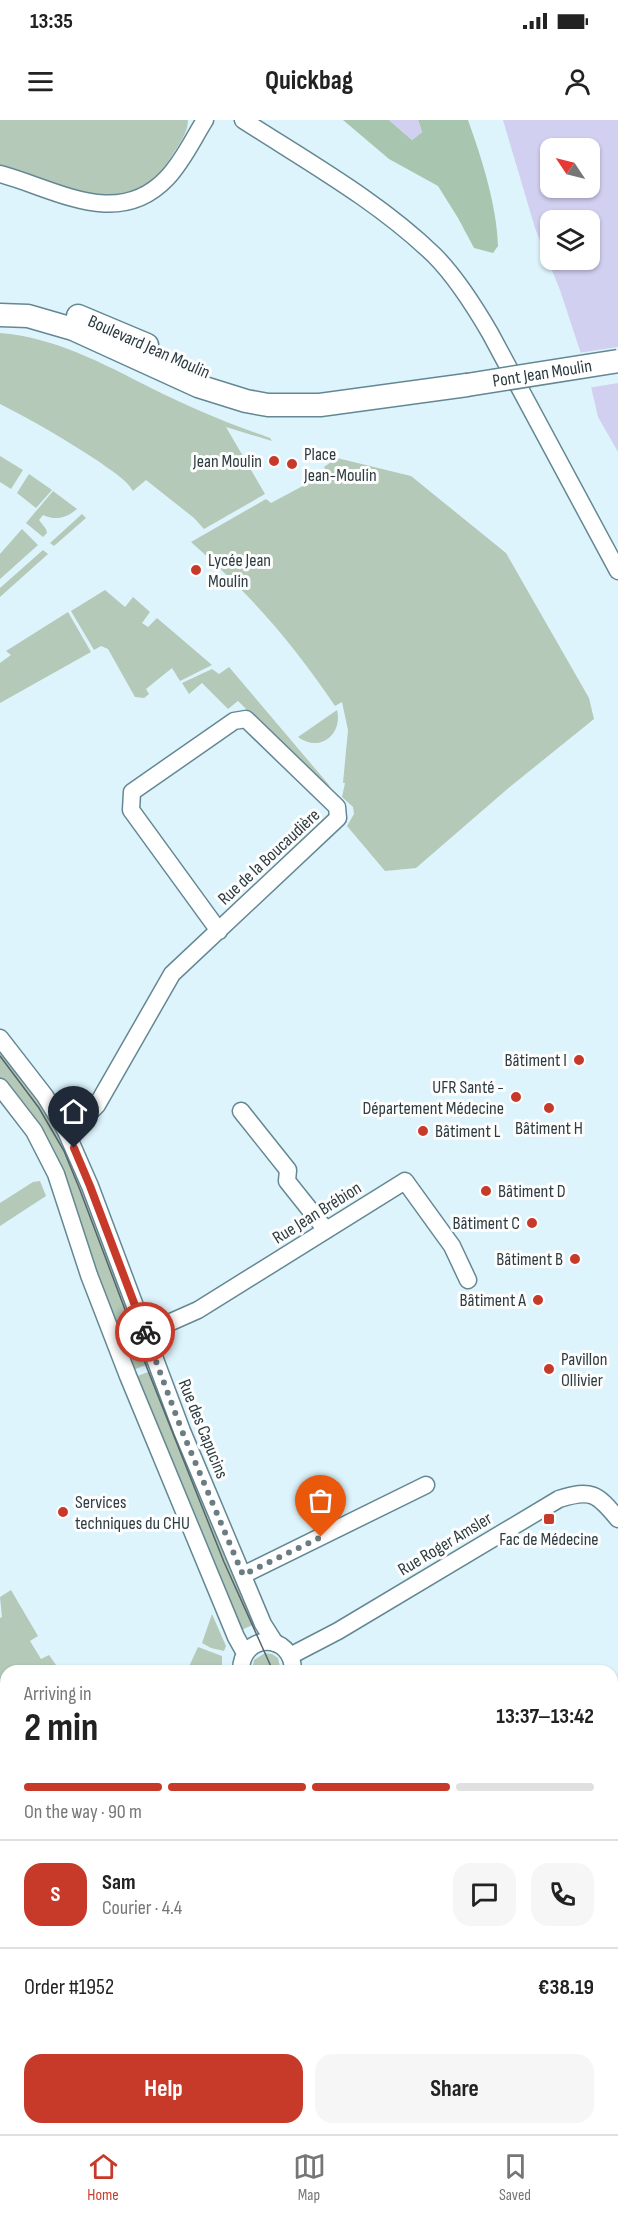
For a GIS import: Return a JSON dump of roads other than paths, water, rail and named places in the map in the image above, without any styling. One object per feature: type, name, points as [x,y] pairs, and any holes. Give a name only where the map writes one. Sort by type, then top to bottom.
[{"type":"main road","name":"Boulevard Jean Moulin","points":[[0,300],[27,302],[64,310],[109,327],[250,392],[296,405]]},
{"type":"main road","name":"Boulevard Jean Moulin","points":[[0,315],[28,316],[73,328],[198,386],[246,401],[268,405],[320,405],[467,385]]},
{"type":"main road","name":"Pont Jean Moulin","points":[[467,385],[618,361]]},
{"type":"street","points":[[0,174],[87,202],[105,204],[130,201],[151,191],[168,177],[205,120]]},
{"type":"street","points":[[243,120],[392,219],[435,257],[479,315],[618,571]]},
{"type":"street","name":"Rue de la Boucaudière","points":[[65,1129],[82,1119],[97,1105],[172,974],[219,931],[336,821],[339,814],[334,805],[246,719],[234,721],[132,792],[131,810],[219,931]]},
{"type":"street","name":"Rue des Capucins","points":[[0,1038],[45,1096],[65,1129],[90,1186],[182,1431],[263,1624],[274,1643],[285,1649],[292,1664]]},
{"type":"street","points":[[0,1086],[34,1131],[56,1174],[89,1275],[132,1386],[236,1637],[246,1653]]},
{"type":"street","points":[[241,1111],[288,1170],[286,1181],[326,1230]]},
{"type":"street","name":"Rue Jean Brébion","points":[[146,1333],[198,1310],[405,1181],[452,1246],[468,1280]]},
{"type":"street","points":[[243,1575],[426,1485]]},
{"type":"street","name":"Rue Roger Amsler","points":[[292,1664],[346,1627],[559,1499],[579,1493],[590,1494],[601,1500],[618,1519]]},
{"type":"street","points":[[242,1665],[246,1653],[257,1644],[274,1643]]},
{"type":"water","points":[[389,120],[418,120],[422,132],[412,140]]},
{"type":"water","points":[[503,120],[618,120],[618,452],[598,417],[589,378],[552,270],[600,270],[600,210],[540,210],[540,240]]},
{"type":"tram line","points":[[0,1056],[39,1108],[64,1151],[224,1562],[270,1665]]},
{"type":"place","name":"Jean Moulin","points":[[274,461]]},
{"type":"place","name":"Place Jean-Moulin","points":[[292,464]]},
{"type":"place","name":"Lycée Jean Moulin","points":[[196,570]]},
{"type":"place","name":"Bâtiment I","points":[[579,1060]]},
{"type":"place","name":"UFR Santé - Département Médecine","points":[[516,1097]]},
{"type":"place","name":"Bâtiment H","points":[[549,1108]]},
{"type":"place","name":"Bâtiment L","points":[[423,1131]]},
{"type":"place","name":"Bâtiment D","points":[[486,1191]]},
{"type":"place","name":"Bâtiment C","points":[[532,1223]]},
{"type":"place","name":"Bâtiment B","points":[[575,1259]]},
{"type":"place","name":"Bâtiment A","points":[[538,1300]]},
{"type":"place","name":"Pavillon Ollivier","points":[[549,1369]]},
{"type":"place","name":"Services techniques du CHU","points":[[63,1512]]},
{"type":"place","name":"Fac de Médecine","points":[[549,1519]]}]
